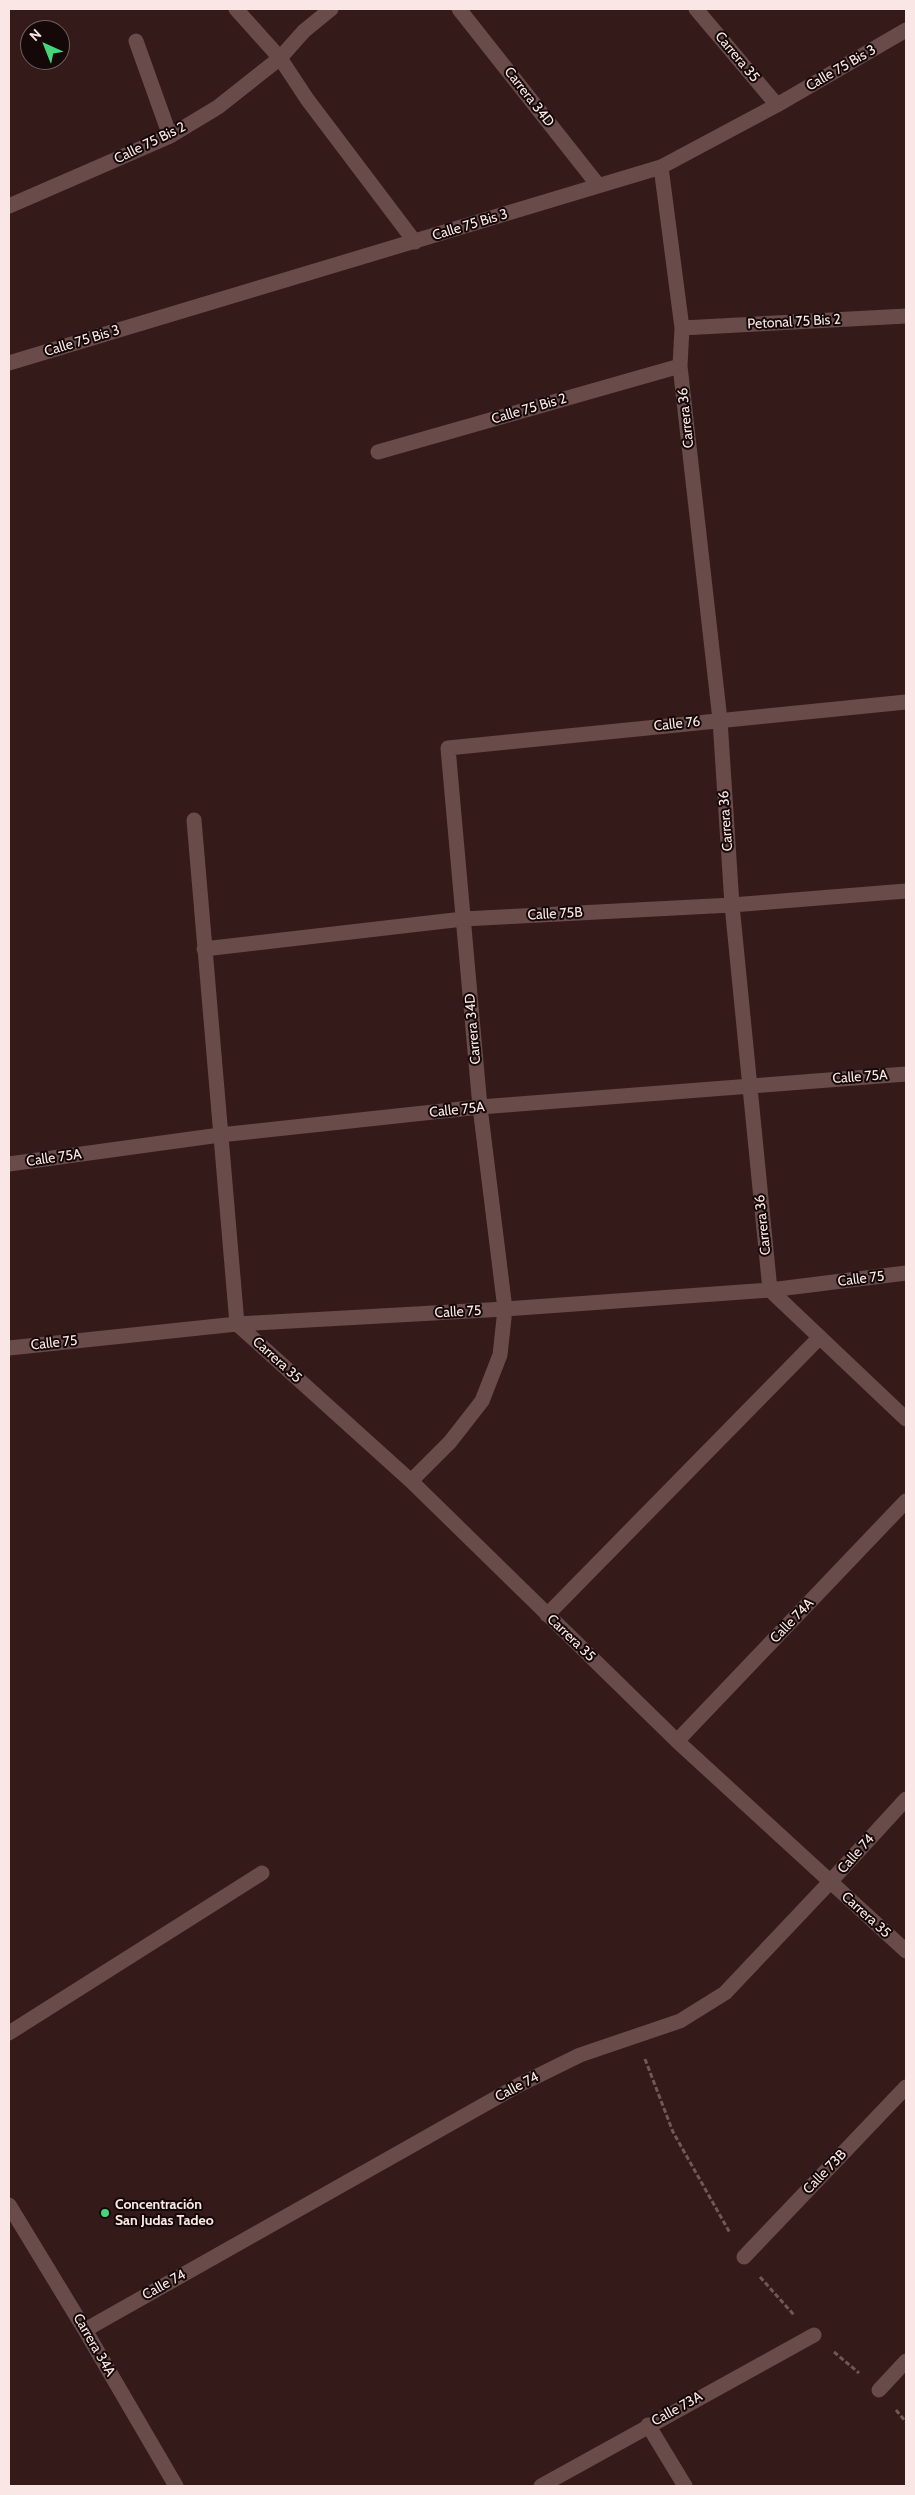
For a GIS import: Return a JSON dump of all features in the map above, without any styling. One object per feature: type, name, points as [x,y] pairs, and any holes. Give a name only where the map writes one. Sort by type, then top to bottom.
[{"type":"street","points":[[236,9],[280,58],[307,99],[416,242]]},
{"type":"street","points":[[280,58],[304,31],[331,9]]},
{"type":"street","name":"Carrera 34D","points":[[459,9],[598,185]]},
{"type":"street","name":"Carrera 35","points":[[696,9],[777,105]]},
{"type":"street","name":"Calle 75 Bis 3","points":[[9,363],[661,167],[777,105],[906,30]]},
{"type":"street","points":[[136,41],[170,136]]},
{"type":"street","name":"Calle 75 Bis 2","points":[[9,206],[170,136],[218,107],[280,58]]},
{"type":"street","name":"Carrera 36","points":[[661,167],[682,328],[680,366],[720,720],[732,905],[748,1085],[770,1290]]},
{"type":"street","name":"Petonal 75 Bis 2","points":[[682,328],[906,316]]},
{"type":"street","name":"Calle 75 Bis 2","points":[[378,452],[680,366]]},
{"type":"street","name":"Calle 76","points":[[448,748],[906,702]]},
{"type":"street","name":"Carrera 34D","points":[[411,1481],[450,1442],[482,1401],[500,1356],[505,1309],[480,1107],[448,748]]},
{"type":"street","points":[[194,820],[237,1324]]},
{"type":"street","name":"Calle 75B","points":[[204,949],[463,919],[732,905],[906,891]]},
{"type":"street","name":"Calle 75A","points":[[9,1164],[220,1135],[480,1107],[906,1074]]},
{"type":"street","name":"Calle 75","points":[[9,1348],[237,1324],[505,1309],[770,1290],[906,1273]]},
{"type":"street","points":[[770,1290],[906,1418]]},
{"type":"street","name":"Carrera 35","points":[[237,1324],[411,1481],[677,1741],[906,1951]]},
{"type":"street","points":[[547,1615],[820,1338]]},
{"type":"street","name":"Calle 74A","points":[[677,1741],[906,1501]]},
{"type":"street","name":"Calle 74","points":[[85,2330],[519,2085],[580,2055],[680,2021],[725,1992],[906,1799]]},
{"type":"street","points":[[9,2033],[262,1873]]},
{"type":"street","name":"Calle 73B","points":[[744,2257],[906,2087]]},
{"type":"street","name":"Carrera 34A","points":[[9,2205],[176,2486]]},
{"type":"street","name":"Calle 73A","points":[[541,2486],[814,2334]]},
{"type":"street","points":[[879,2390],[906,2361]]},
{"type":"street","points":[[648,2425],[685,2486]]},
{"type":"place","name":"Concentración San Judas Tadeo","points":[[105,2213]]}]
